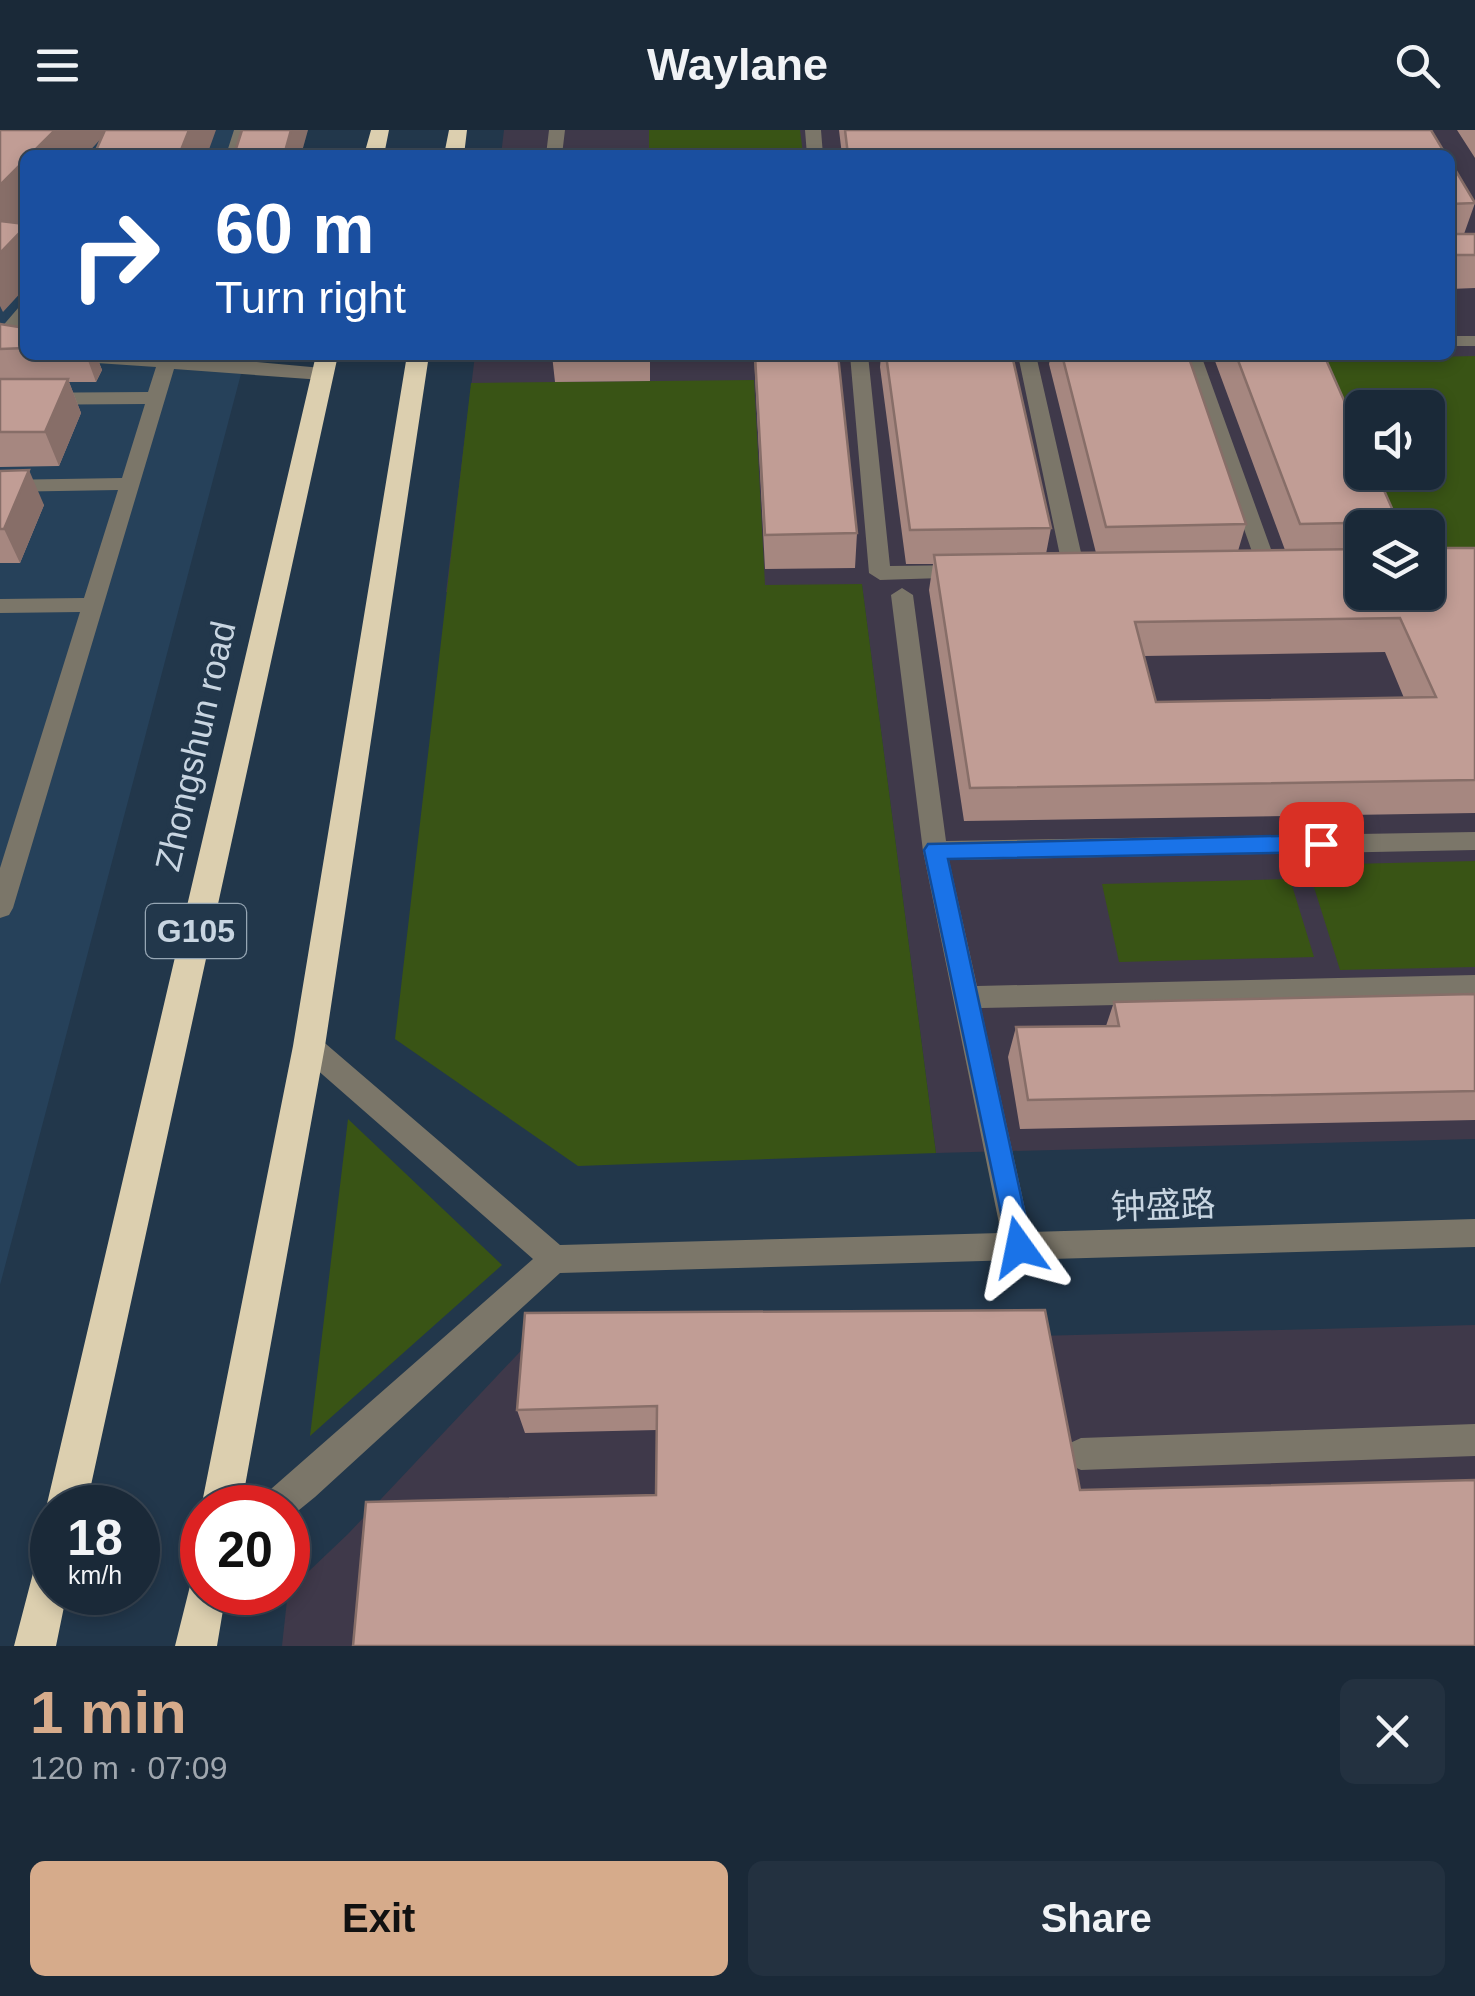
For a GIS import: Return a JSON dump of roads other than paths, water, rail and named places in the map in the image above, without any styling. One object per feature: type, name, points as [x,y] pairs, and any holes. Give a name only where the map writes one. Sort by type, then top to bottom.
[{"type":"highway","points":[[225,1485],[309,1046],[417,360]]},
{"type":"highway","name":"Zhongshun road","points":[[71,1485],[324,364]]},
{"type":"highway","points":[[35,1646],[42,1615]]},
{"type":"highway","points":[[196,1646],[202,1615]]},
{"type":"street","points":[[0,343],[20,317]]},
{"type":"street","points":[[0,908],[168,360],[324,364]]},
{"type":"street","points":[[859,360],[880,574],[997,571]]},
{"type":"street","points":[[1027,360],[1074,570]]},
{"type":"street","points":[[1194,360],[1267,566]]},
{"type":"street","points":[[0,400],[157,398]]},
{"type":"street","points":[[0,486],[130,484]]},
{"type":"street","points":[[902,595],[936,850],[1019,1247]]},
{"type":"street","points":[[0,606],[93,605]]},
{"type":"street","points":[[936,850],[1475,841]]},
{"type":"street","points":[[967,996],[1475,986]]},
{"type":"street","points":[[305,1485],[554,1260],[309,1046]]},
{"type":"street","name":"钟盛路","points":[[554,1260],[1473,1238]]},
{"type":"street","points":[[1081,1454],[1475,1440]]}]
